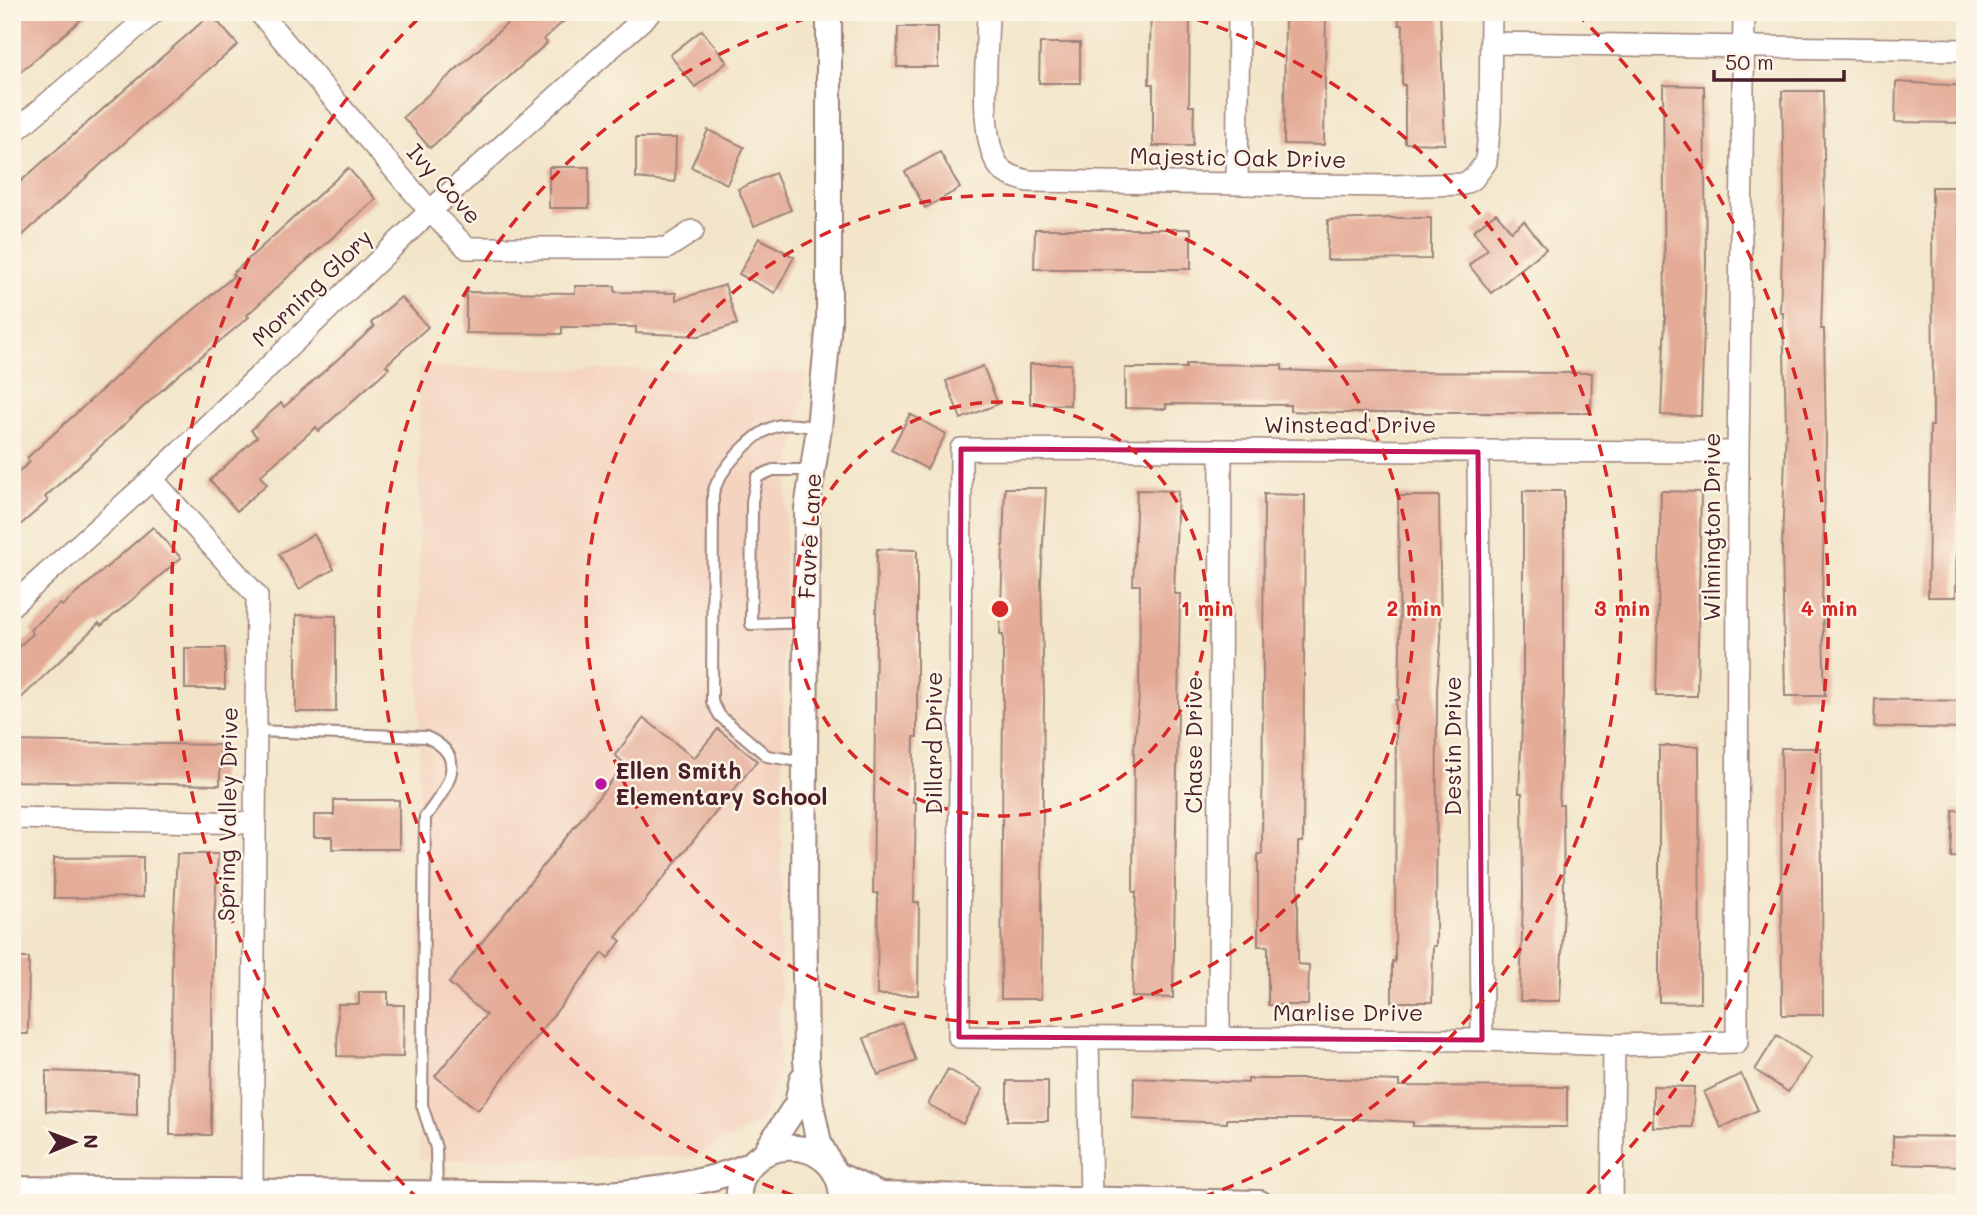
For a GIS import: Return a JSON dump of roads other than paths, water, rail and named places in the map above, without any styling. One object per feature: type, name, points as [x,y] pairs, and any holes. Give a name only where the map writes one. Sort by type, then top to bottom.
[{"type":"street","points":[[12,134],[154,12]]},
{"type":"street","name":"Ivy Cove","points":[[259,12],[430,211],[467,248],[667,248],[693,231]]},
{"type":"street","name":"Morning Glory","points":[[12,605],[152,478],[430,211],[651,12]]},
{"type":"street","name":"Favre Lane","points":[[829,12],[829,322],[819,428],[807,509],[806,1061],[819,1143],[834,1170],[842,1203]]},
{"type":"street","name":"Majestic Oak Drive","points":[[988,12],[987,136],[1002,170],[1028,181],[1415,186],[1463,184],[1473,179],[1486,162],[1491,43]]},
{"type":"street","points":[[1237,184],[1239,12]]},
{"type":"street","points":[[1491,12],[1491,43],[1965,50]]},
{"type":"street","name":"Wilmington Drive","points":[[1737,1042],[1738,452],[1744,12]]},
{"type":"street","name":"Winstead Drive","points":[[961,450],[1738,452]]},
{"type":"street","name":"Dillard Drive","points":[[959,1037],[961,450]]},
{"type":"street","name":"Chase Drive","points":[[1219,1040],[1221,451]]},
{"type":"street","name":"Destin Drive","points":[[1478,452],[1482,1040]]},
{"type":"street","name":"Spring Valley Drive","points":[[152,478],[257,596],[252,1189]]},
{"type":"street","points":[[12,818],[254,823]]},
{"type":"street","name":"Marlise Drive","points":[[959,1037],[1482,1040],[1614,1045],[1737,1042]]},
{"type":"street","points":[[1088,1038],[1091,1201]]},
{"type":"street","points":[[1612,1203],[1614,1045]]},
{"type":"street","name":"Favre Lane","points":[[739,1203],[742,1179],[797,1104],[806,1061]]},
{"type":"street","points":[[12,1189],[252,1189],[437,1194],[633,1193],[724,1176],[757,1159],[792,1147],[820,1156],[834,1170],[880,1195],[903,1200],[1260,1203]]},
{"type":"street","points":[[633,1193],[670,1203]]},
{"type":"lane","points":[[805,762],[768,756],[720,716],[712,702],[713,493],[723,468],[764,433],[778,425],[819,428]]},
{"type":"lane","points":[[806,622],[751,624],[752,501],[757,477],[773,470],[813,470]]},
{"type":"lane","points":[[255,731],[426,737],[439,743],[449,753],[452,770],[447,783],[425,817],[422,1105],[436,1148],[437,1194]]},
{"type":"place","name":"Ellen Smith Elementary School","points":[[601,784]]}]
